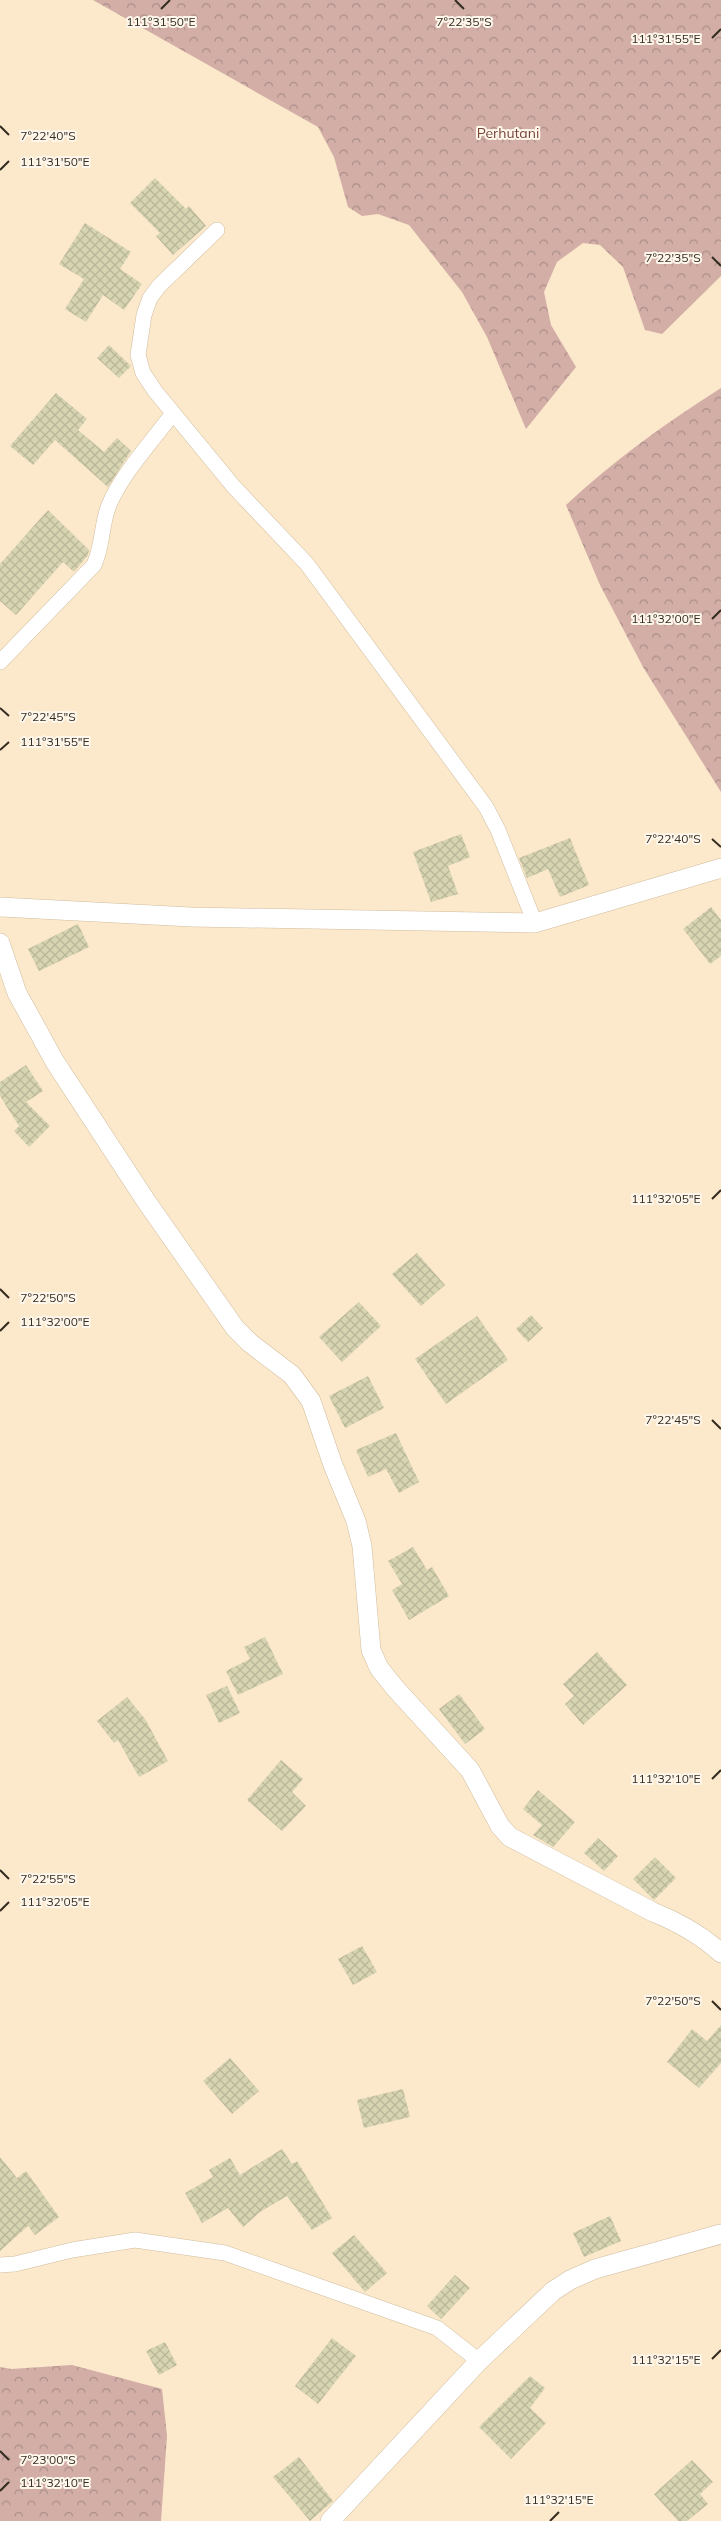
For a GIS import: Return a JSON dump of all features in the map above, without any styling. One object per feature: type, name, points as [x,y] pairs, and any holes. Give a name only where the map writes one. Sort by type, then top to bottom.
[{"type":"street","points":[[217,230],[159,286],[150,298],[144,315],[139,348],[140,363],[155,391],[234,487],[307,564],[486,807],[498,830],[535,923]]},
{"type":"street","points":[[0,662],[94,565],[100,552],[105,520],[114,496],[173,413]]},
{"type":"street","points":[[0,907],[191,917],[535,923],[721,868]]},
{"type":"street","points":[[0,943],[17,993],[55,1062],[146,1201],[235,1328],[250,1343],[292,1375],[311,1401],[332,1466],[356,1522],[362,1546],[371,1650],[379,1668],[470,1770],[500,1826],[510,1838],[645,1909],[677,1922],[706,1938],[721,1952]]},
{"type":"street","points":[[330,2521],[479,2361],[553,2291],[570,2280],[595,2269],[721,2234]]},
{"type":"street","points":[[0,2265],[15,2264],[72,2250],[135,2240],[226,2253],[437,2328],[479,2361]]},
{"type":"green space","name":"Perhutani","points":[[93,0],[721,0],[721,276],[662,334],[645,330],[623,267],[600,245],[583,243],[557,262],[544,292],[551,325],[576,367],[526,429],[487,337],[462,292],[409,225],[378,214],[362,216],[348,207],[334,157],[318,127]]},
{"type":"green space","points":[[721,388],[721,792],[643,667],[600,585],[566,505],[584,488],[641,443]]},
{"type":"green space","points":[[72,2365],[162,2389],[167,2436],[161,2521],[0,2521],[0,2367],[11,2369]]},
{"type":"building","points":[[155,178],[186,209],[189,206],[206,226],[173,255],[156,236],[160,233],[130,203]]},
{"type":"building","points":[[85,223],[131,252],[120,269],[142,284],[124,310],[103,295],[86,322],[65,309],[84,279],[59,264]]},
{"type":"building","points":[[109,345],[131,366],[119,378],[97,358]]},
{"type":"building","points":[[56,393],[87,419],[78,430],[104,452],[117,438],[131,451],[108,487],[55,440],[33,465],[10,446]]},
{"type":"building","points":[[48,510],[89,550],[88,555],[74,572],[63,562],[16,615],[0,601],[0,564]]},
{"type":"building","points":[[461,834],[470,857],[448,866],[458,894],[431,902],[413,852]]},
{"type":"building","points":[[570,838],[589,885],[560,897],[548,869],[527,878],[519,858]]},
{"type":"building","points":[[711,907],[721,920],[721,956],[710,964],[683,929]]},
{"type":"building","points":[[78,924],[89,947],[39,971],[28,949]]},
{"type":"building","points":[[26,1065],[43,1091],[26,1102],[50,1126],[29,1147],[14,1131],[19,1126],[0,1096],[0,1082]]},
{"type":"building","points":[[417,1253],[445,1285],[421,1306],[392,1274]]},
{"type":"building","points":[[359,1302],[381,1326],[342,1362],[319,1337]]},
{"type":"building","points":[[531,1315],[543,1328],[528,1342],[516,1329]]},
{"type":"building","points":[[477,1316],[508,1360],[446,1404],[415,1359]]},
{"type":"building","points":[[368,1376],[384,1408],[345,1428],[329,1396]]},
{"type":"building","points":[[396,1433],[419,1482],[399,1493],[386,1469],[368,1477],[356,1450]]},
{"type":"building","points":[[413,1547],[427,1570],[432,1567],[449,1596],[409,1620],[392,1590],[402,1584],[388,1561]]},
{"type":"building","points":[[265,1637],[283,1674],[238,1695],[226,1671],[250,1659],[244,1647]]},
{"type":"building","points":[[597,1652],[627,1685],[583,1725],[565,1704],[574,1696],[563,1684]]},
{"type":"building","points":[[227,1686],[240,1713],[219,1723],[206,1695]]},
{"type":"building","points":[[459,1694],[485,1729],[465,1744],[439,1709]]},
{"type":"building","points":[[127,1697],[145,1719],[168,1761],[139,1777],[118,1740],[114,1743],[97,1721]]},
{"type":"building","points":[[281,1760],[303,1779],[292,1792],[306,1806],[282,1831],[247,1800]]},
{"type":"building","points":[[538,1790],[575,1822],[553,1847],[533,1835],[542,1825],[523,1809]]},
{"type":"building","points":[[598,1838],[618,1856],[604,1871],[584,1853]]},
{"type":"building","points":[[655,1857],[676,1878],[654,1900],[633,1879]]},
{"type":"building","points":[[362,1946],[377,1972],[353,1985],[338,1959]]},
{"type":"building","points":[[721,2025],[721,2063],[699,2088],[667,2062],[692,2029],[707,2041]]},
{"type":"building","points":[[230,2058],[259,2091],[232,2114],[203,2081]]},
{"type":"building","points":[[403,2089],[410,2117],[364,2128],[357,2100]]},
{"type":"building","points":[[282,2149],[292,2164],[297,2161],[332,2218],[312,2230],[287,2196],[260,2212],[243,2227],[228,2208],[202,2223],[185,2193],[213,2177],[209,2170],[230,2158],[240,2175]]},
{"type":"building","points":[[0,2157],[17,2178],[26,2171],[59,2217],[35,2235],[28,2226],[0,2251]]},
{"type":"building","points":[[610,2216],[621,2241],[584,2257],[573,2233]]},
{"type":"building","points":[[354,2235],[387,2273],[365,2292],[332,2253]]},
{"type":"building","points":[[455,2275],[470,2288],[441,2319],[427,2306]]},
{"type":"building","points":[[332,2338],[356,2356],[318,2404],[295,2386]]},
{"type":"building","points":[[165,2342],[177,2365],[159,2375],[146,2351]]},
{"type":"building","points":[[530,2376],[545,2388],[530,2408],[546,2423],[511,2459],[479,2427]]},
{"type":"building","points":[[299,2457],[333,2501],[310,2521],[273,2477]]},
{"type":"building","points":[[692,2460],[713,2482],[700,2494],[708,2504],[687,2521],[678,2521],[654,2494]]}]
